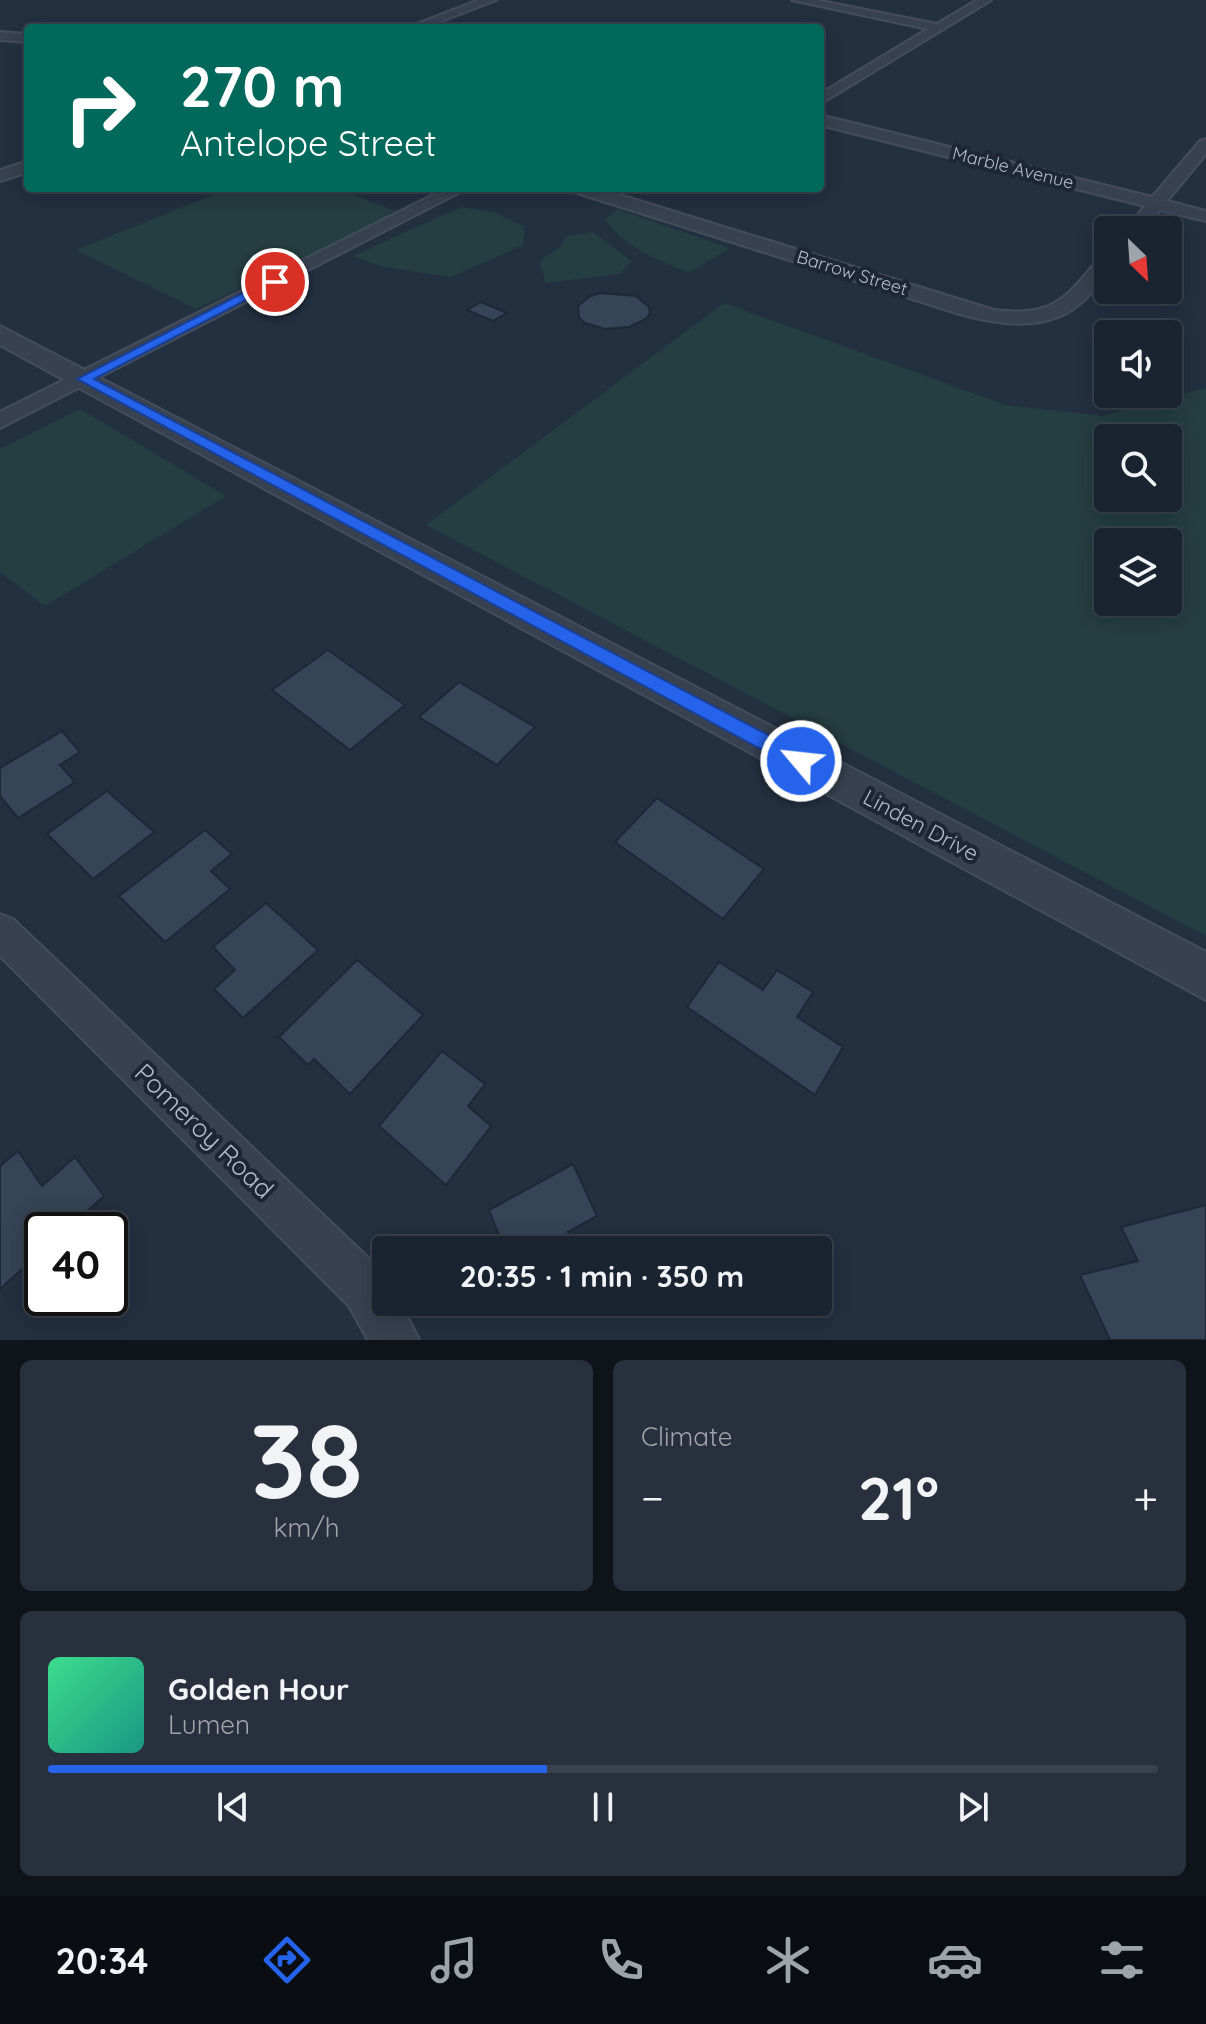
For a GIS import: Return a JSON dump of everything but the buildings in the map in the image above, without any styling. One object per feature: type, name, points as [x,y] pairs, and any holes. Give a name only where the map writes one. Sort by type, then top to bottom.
[{"type":"street","points":[[426,23],[490,0]]},
{"type":"street","points":[[798,0],[940,28]]},
{"type":"street","points":[[824,98],[985,0]]},
{"type":"street","points":[[426,23],[430,24]]},
{"type":"street","points":[[0,36],[24,38]]},
{"type":"street","name":"Marble Avenue","points":[[824,121],[1206,216]]},
{"type":"street","points":[[1146,216],[1206,144]]},
{"type":"street","points":[[0,176],[24,167]]},
{"type":"street","points":[[0,421],[452,192]]},
{"type":"street","name":"Barrow Street","points":[[593,192],[970,311],[998,316],[1019,317],[1057,311],[1069,305],[1094,276]]},
{"type":"street","name":"Linden Drive","points":[[0,334],[1206,977]]},
{"type":"street","name":"Pomeroy Road","points":[[0,931],[366,1289],[395,1340]]},
{"type":"green space","points":[[220,192],[346,192],[400,213],[196,309],[76,250]]},
{"type":"green space","points":[[461,207],[496,213],[525,227],[523,245],[451,277],[383,267],[353,256]]},
{"type":"green space","points":[[617,209],[730,248],[689,273],[643,252],[622,238],[605,219]]},
{"type":"green space","points":[[593,232],[632,261],[620,274],[545,283],[540,261],[561,246],[566,236]]},
{"type":"green space","points":[[724,303],[1006,405],[1103,416],[1132,408],[1182,408],[1182,395],[1206,388],[1206,936],[426,525]]},
{"type":"green space","points":[[80,409],[226,496],[45,606],[0,572],[0,449]]},
{"type":"route","points":[[275,282],[84,379],[801,761]]}]
